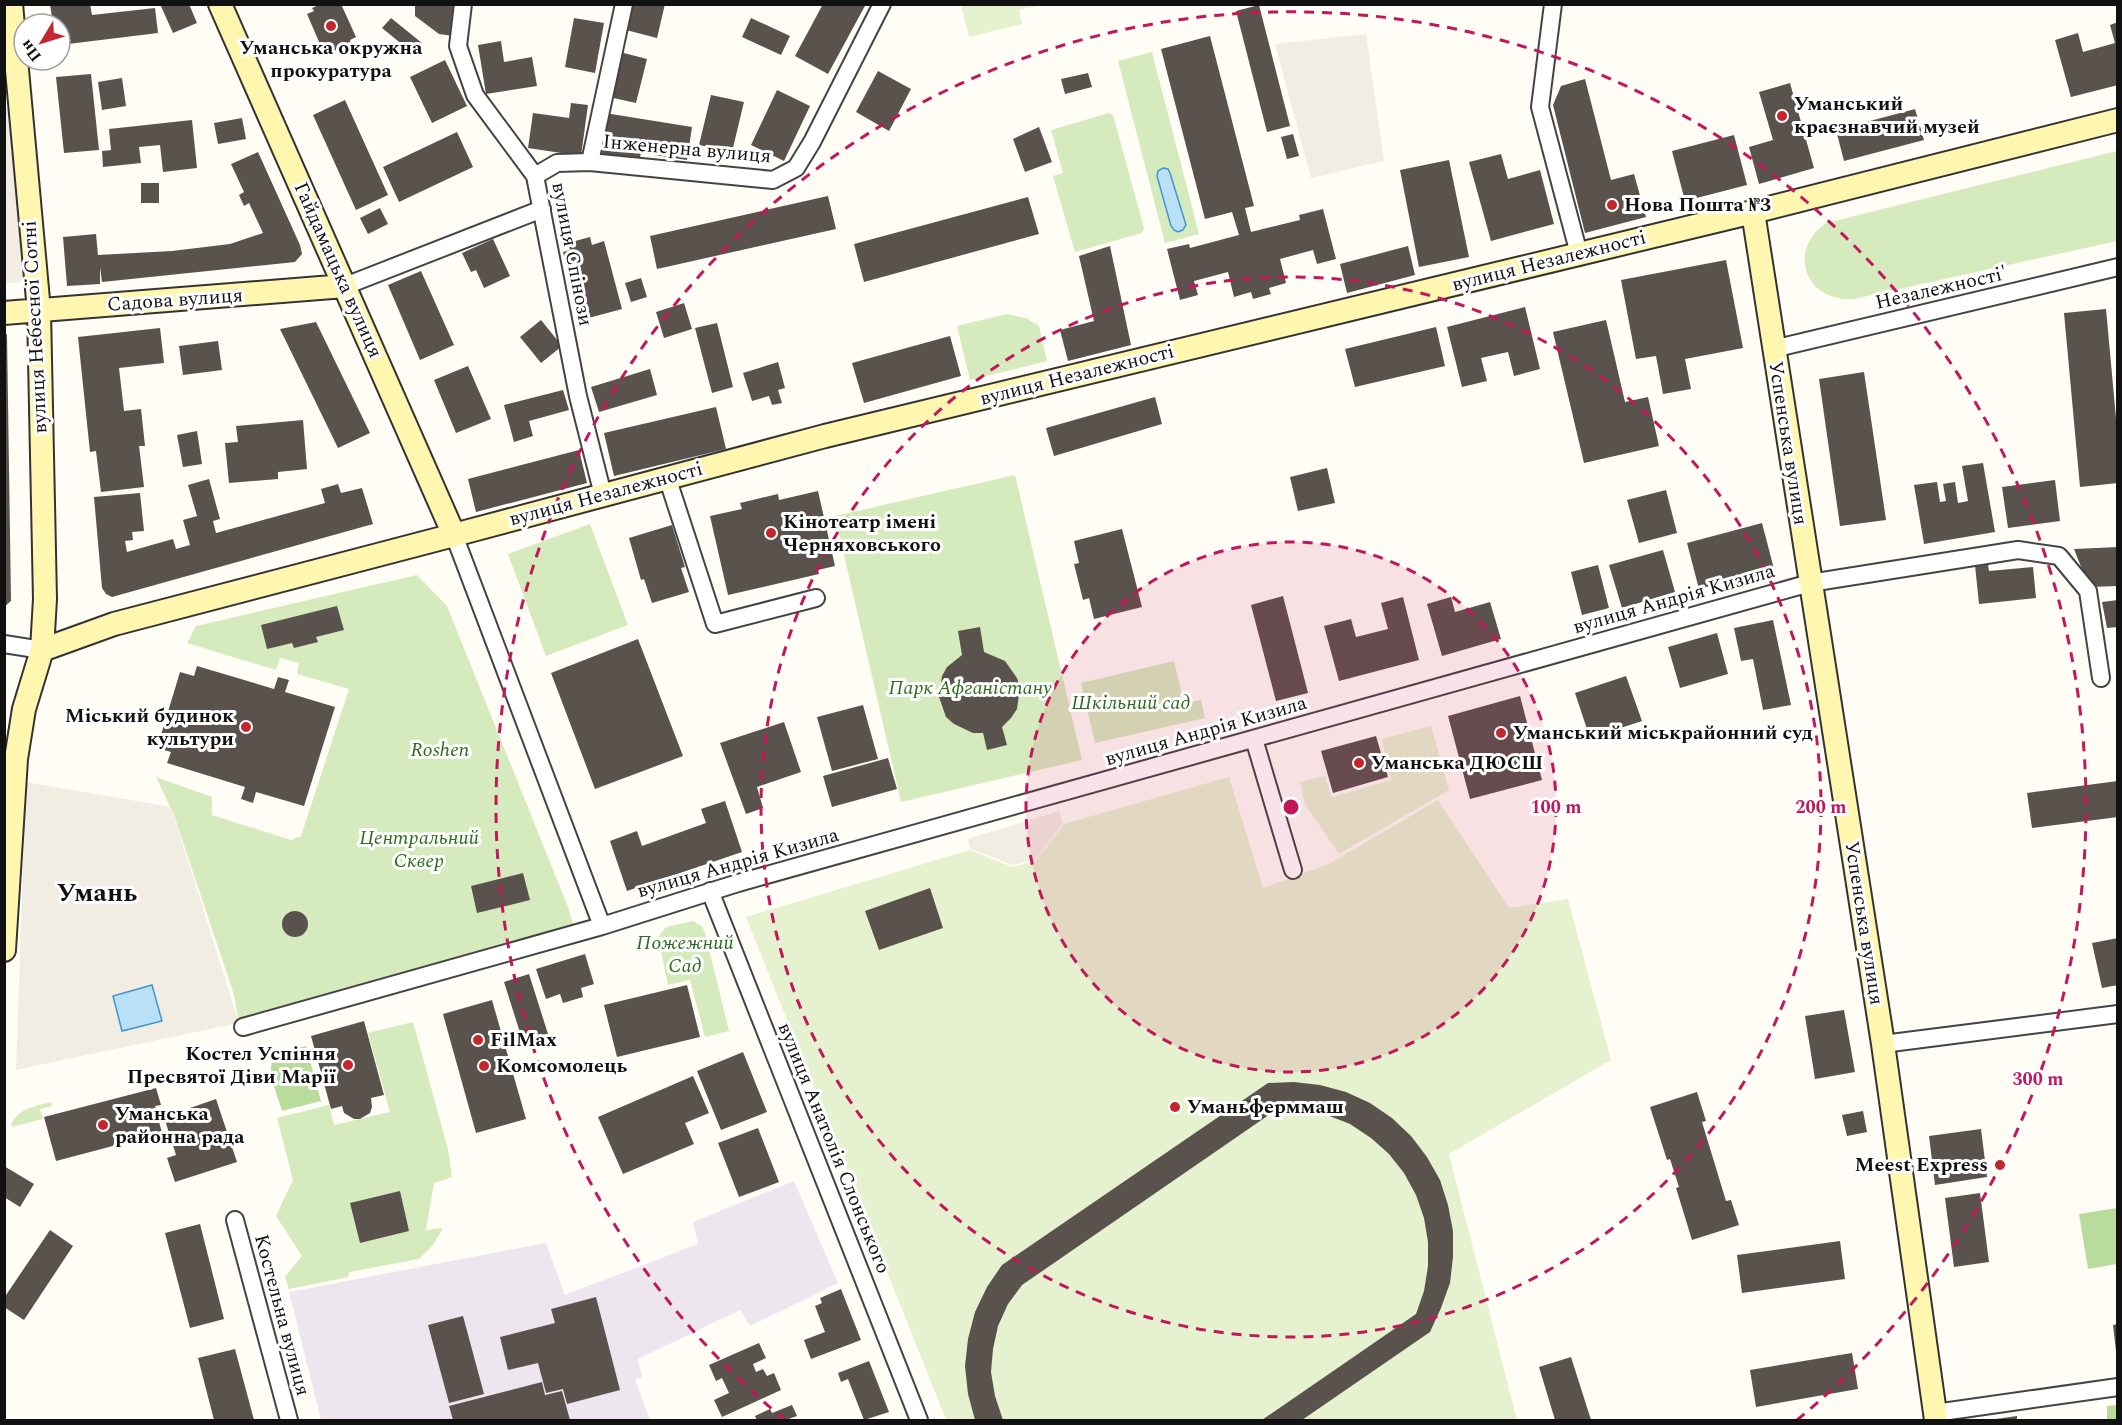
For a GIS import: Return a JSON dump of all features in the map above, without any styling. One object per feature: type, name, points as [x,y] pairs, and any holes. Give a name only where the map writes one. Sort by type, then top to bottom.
[{"type":"main road","name":"вулиця Небесної Сотні","points":[[4,950],[16,759],[24,709],[42,650],[45,599],[39,311],[11,4]]},
{"type":"main road","name":"Гайдамацька вулиця","points":[[220,4],[454,535]]},
{"type":"main road","name":"вулиця Незалежності","points":[[42,650],[114,624],[836,433],[1753,212],[2118,120]]},
{"type":"main road","name":"Успенська вулиця","points":[[1753,212],[1883,1044],[1936,1417]]},
{"type":"main road","name":"Садова вулиця","points":[[4,313],[345,286]]},
{"type":"street","name":"вулиця Спінози","points":[[463,4],[458,46],[475,95],[536,176],[578,396],[603,495]]},
{"type":"street","points":[[590,162],[624,4]]},
{"type":"street","name":"Інженерна вулиця","points":[[536,176],[557,163],[590,162],[773,180],[796,168],[812,142],[882,4]]},
{"type":"street","points":[[1553,4],[1540,107],[1579,254]]},
{"type":"street","points":[[345,286],[542,210]]},
{"type":"street","name":"Незалежності'","points":[[1773,349],[2118,267]]},
{"type":"street","points":[[667,477],[716,624],[816,598]]},
{"type":"street","points":[[454,535],[602,926]]},
{"type":"street","name":"вулиця Андрія Кизила","points":[[243,1027],[602,926],[710,891],[1810,583],[2018,550],[2060,556],[2088,591],[2101,678]]},
{"type":"street","points":[[4,644],[42,650]]},
{"type":"street","points":[[1254,739],[1293,870]]},
{"type":"street","name":"вулиця Анатолія Слонського","points":[[710,891],[919,1420]]},
{"type":"street","points":[[1883,1044],[2118,1014]]},
{"type":"street","name":"Костельна вулиця","points":[[235,1220],[289,1420]]},
{"type":"street","points":[[1936,1417],[2118,1387]]},
{"type":"shaded area","points":[[1366,34],[1384,161],[1311,178],[1275,44]]},
{"type":"shaded area","points":[[10,107],[23,282],[5,283],[4,108]]},
{"type":"shaded area","points":[[26,782],[171,807],[239,1023],[16,1070]]},
{"type":"shaded area","points":[[1059,811],[1063,823],[1036,859],[1013,865],[970,849],[968,839]]},
{"type":"shaded area","points":[[794,1181],[838,1283],[750,1326],[740,1310],[638,1359],[642,1377],[635,1379],[650,1420],[321,1420],[289,1292],[546,1243],[565,1295],[698,1244],[693,1222]]},
{"type":"green space","points":[[961,4],[1041,5],[1019,10],[1022,24],[969,37]]},
{"type":"green space","points":[[1152,52],[1199,234],[1165,243],[1118,61]]},
{"type":"green space","points":[[1109,113],[1113,115],[1144,228],[1142,233],[1075,252],[1053,176],[1063,173],[1051,130]]},
{"type":"green space","points":[[2117,151],[2117,241],[1854,299],[1837,298],[1824,293],[1807,273],[1805,260],[1807,247],[1814,234],[1826,223]]},
{"type":"green space","points":[[1007,314],[1026,318],[1039,326],[1047,361],[970,380],[957,326]]},
{"type":"green space","name":"Парк Афганістану","points":[[1015,475],[1082,760],[901,802],[835,516]]},
{"type":"green space","points":[[590,524],[628,625],[546,656],[508,554]]},
{"type":"green space","name":"Центральний Сквер","points":[[417,575],[447,606],[574,926],[239,1023],[234,995],[174,815],[156,777],[212,797],[212,815],[291,840],[301,836],[349,689],[297,674],[299,663],[280,658],[276,670],[187,643],[196,626]]},
{"type":"green space","name":"Шкільний сад","points":[[1174,661],[1184,703],[1201,700],[1205,718],[1095,743],[1081,683]]},
{"type":"green space","points":[[1431,726],[1449,790],[1339,854],[1305,804],[1300,782],[1325,776],[1332,797],[1391,780],[1382,739]]},
{"type":"green space","name":"Уманьферммаш","points":[[1229,777],[1263,888],[1329,864],[1438,800],[1509,908],[1568,899],[1611,1060],[1449,1154],[1517,1420],[946,1420],[746,917],[970,850],[1012,867],[1036,861],[1064,824]]},
{"type":"green space","name":"Пожежний Сад","points":[[693,921],[702,926],[705,933],[729,1031],[705,1037],[690,980],[668,985],[658,937],[666,927]]},
{"type":"green space","points":[[413,1022],[448,1149],[452,1177],[434,1183],[426,1230],[443,1228],[433,1245],[419,1259],[349,1272],[348,1277],[289,1289],[285,1277],[302,1256],[276,1216],[293,1180],[277,1118],[329,1105],[334,1125],[390,1112],[368,1033]]},
{"type":"green space","points":[[306,1046],[321,1101],[282,1111],[272,1080],[273,1058],[284,1051]]},
{"type":"green space","points":[[51,1102],[52,1106],[40,1109],[43,1119],[12,1127],[12,1122],[24,1111]]},
{"type":"green space","points":[[2117,1208],[2117,1264],[2088,1269],[2079,1214]]},
{"type":"green space","points":[[2117,1405],[2117,1420],[2107,1420],[2107,1406]]},
{"type":"water","points":[[1163,168],[1168,169],[1170,173],[1186,225],[1178,232],[1171,226],[1157,176],[1158,171]]},
{"type":"water","points":[[152,985],[162,1021],[122,1031],[113,996]]},
{"type":"building","points":[[50,4],[90,4],[92,15],[155,8],[158,33],[72,44],[72,12],[51,12]]},
{"type":"building","points":[[160,4],[189,4],[197,23],[173,33]]},
{"type":"building","name":"Уманська окружна прокуратура","points":[[321,4],[341,4],[356,37],[350,40],[351,43],[332,52],[330,48],[323,51],[307,14],[314,11],[312,8]]},
{"type":"building","points":[[415,4],[455,4],[453,36],[439,34],[415,16]]},
{"type":"building","points":[[632,4],[665,4],[657,38],[626,30]]},
{"type":"building","points":[[823,4],[866,4],[828,74],[795,56]]},
{"type":"building","points":[[1259,5],[1290,126],[1267,132],[1236,11]]},
{"type":"building","points":[[391,18],[422,43],[414,54],[382,28]]},
{"type":"building","points":[[574,18],[604,23],[595,73],[565,67]]},
{"type":"building","points":[[751,18],[790,36],[781,55],[742,37]]},
{"type":"building","points":[[2118,22],[2118,85],[2071,97],[2055,40],[2078,33],[2083,52],[2115,43],[2110,25]]},
{"type":"building","points":[[1210,36],[1254,206],[1245,208],[1251,232],[1300,220],[1299,215],[1323,209],[1336,259],[1317,264],[1313,250],[1280,259],[1286,283],[1269,288],[1271,294],[1253,299],[1251,292],[1234,297],[1228,272],[1194,281],[1198,295],[1180,300],[1167,249],[1189,244],[1190,248],[1239,235],[1232,212],[1205,219],[1161,49]]},
{"type":"building","points":[[501,41],[504,62],[532,57],[537,86],[486,94],[478,45]]},
{"type":"building","points":[[620,52],[647,59],[636,103],[609,97]]},
{"type":"building","points":[[445,60],[467,106],[432,123],[410,77]]},
{"type":"building","points":[[878,71],[911,89],[889,131],[856,112]]},
{"type":"building","points":[[1088,73],[1092,87],[1065,94],[1061,79]]},
{"type":"building","points":[[91,74],[99,150],[64,153],[56,77]]},
{"type":"building","points":[[122,78],[126,106],[102,110],[98,82]]},
{"type":"building","points":[[1585,79],[1611,180],[1634,174],[1646,217],[1585,233],[1553,105],[1561,86]]},
{"type":"building","name":"Уманський краєзнавчий музей","points":[[1790,83],[1814,168],[1759,184],[1749,147],[1773,140],[1759,92]]},
{"type":"building","points":[[777,90],[810,106],[784,161],[751,145]]},
{"type":"building","points":[[711,95],[744,102],[732,152],[699,145]]},
{"type":"building","points":[[345,100],[388,195],[356,210],[313,115]]},
{"type":"building","points":[[571,103],[588,105],[581,156],[528,148],[533,113],[569,118]]},
{"type":"building","points":[[1915,109],[1924,140],[1844,161],[1836,130]]},
{"type":"building","points":[[605,113],[692,127],[687,160],[641,153],[639,162],[597,153]]},
{"type":"building","points":[[242,118],[246,139],[218,144],[214,123]]},
{"type":"building","points":[[192,120],[197,168],[163,172],[160,145],[139,147],[141,163],[103,167],[102,151],[111,150],[109,129]]},
{"type":"building","points":[[1039,127],[1052,162],[1025,172],[1013,139]]},
{"type":"building","points":[[457,132],[473,167],[399,202],[383,167]]},
{"type":"building","points":[[1293,134],[1299,156],[1287,159],[1281,137]]},
{"type":"building","points":[[1734,135],[1747,185],[1685,201],[1672,151]]},
{"type":"building","points":[[258,152],[300,245],[302,254],[295,262],[102,282],[100,267],[100,284],[67,286],[63,237],[96,234],[98,255],[172,251],[230,244],[263,233],[249,203],[244,206],[239,195],[244,192],[231,164]]},
{"type":"building","points":[[1501,154],[1508,179],[1540,170],[1554,224],[1491,241],[1469,162]]},
{"type":"building","points":[[1449,160],[1469,257],[1419,267],[1400,170]]},
{"type":"building","points":[[141,183],[159,183],[159,203],[141,203]]},
{"type":"building","points":[[828,196],[836,229],[657,269],[650,236]]},
{"type":"building","points":[[1028,197],[1039,234],[864,282],[854,244]]},
{"type":"building","points":[[380,208],[388,224],[368,234],[360,218]]},
{"type":"building","points":[[590,237],[592,245],[604,241],[622,309],[581,320],[563,252],[570,250],[568,243]]},
{"type":"building","points":[[493,239],[510,276],[484,288],[476,270],[471,272],[462,253]]},
{"type":"building","points":[[1110,246],[1131,345],[1068,361],[1060,330],[1094,321],[1079,256]]},
{"type":"building","points":[[1408,246],[1415,275],[1347,293],[1340,264]]},
{"type":"building","points":[[1726,260],[1743,348],[1685,359],[1691,389],[1663,394],[1656,356],[1636,359],[1621,280]]},
{"type":"building","points":[[421,271],[454,345],[420,360],[388,285]]},
{"type":"building","points":[[641,278],[647,297],[631,302],[625,283]]},
{"type":"building","points":[[684,303],[692,329],[664,338],[656,312]]},
{"type":"building","points":[[1525,307],[1540,369],[1514,376],[1508,352],[1481,358],[1487,381],[1462,387],[1447,327]]},
{"type":"building","points":[[2106,309],[2118,440],[2118,483],[2080,487],[2064,313]]},
{"type":"building","points":[[541,320],[562,346],[541,363],[520,337]]},
{"type":"building","points":[[1606,320],[1625,402],[1648,397],[1659,446],[1584,463],[1553,332]]},
{"type":"building","points":[[316,322],[370,433],[338,448],[280,329]]},
{"type":"building","points":[[717,323],[733,387],[712,393],[695,328]]},
{"type":"building","points":[[1436,327],[1445,366],[1355,387],[1345,349]]},
{"type":"building","points":[[160,328],[164,363],[119,368],[124,411],[141,409],[145,446],[139,446],[144,487],[101,492],[96,451],[90,452],[78,337]]},
{"type":"building","points":[[7,334],[11,601],[4,607],[4,335]]},
{"type":"building","points":[[950,336],[961,376],[864,403],[852,363]]},
{"type":"building","points":[[218,341],[222,370],[183,375],[179,346]]},
{"type":"building","points":[[778,362],[785,388],[778,390],[782,403],[772,405],[769,396],[752,401],[743,373]]},
{"type":"building","points":[[468,366],[491,419],[456,433],[434,380]]},
{"type":"building","points":[[650,369],[657,395],[599,412],[591,387]]},
{"type":"building","points":[[1864,372],[1886,520],[1840,526],[1819,379]]},
{"type":"building","points":[[563,390],[569,410],[529,421],[533,436],[514,442],[504,405]]},
{"type":"building","points":[[1155,397],[1162,424],[1054,456],[1046,428]]},
{"type":"building","points":[[716,407],[726,449],[614,476],[604,433]]},
{"type":"building","points":[[303,420],[307,469],[278,472],[278,479],[229,483],[225,443],[238,442],[236,426]]},
{"type":"building","points":[[197,431],[202,464],[183,467],[177,435]]},
{"type":"building","points":[[579,450],[587,483],[476,512],[468,479]]},
{"type":"building","points":[[1983,463],[1995,532],[1924,544],[1914,485],[1937,482],[1940,502],[1946,501],[1943,484],[1955,482],[1958,503],[1968,501],[1962,466]]},
{"type":"building","points":[[1327,468],[1335,503],[1298,511],[1290,477]]},
{"type":"building","points":[[209,479],[220,519],[213,521],[216,533],[325,503],[321,489],[338,484],[341,493],[362,488],[373,524],[112,597],[106,594],[102,588],[94,497],[140,493],[144,531],[132,532],[133,540],[125,541],[127,552],[173,539],[176,549],[190,545],[183,520],[197,516],[188,485]]},
{"type":"building","points":[[2055,480],[2060,521],[2008,528],[2002,487]]},
{"type":"building","points":[[1666,490],[1677,533],[1639,543],[1627,500]]},
{"type":"building","name":"Кінотеатр імені Черняховського","points":[[818,491],[835,566],[818,570],[819,574],[728,595],[710,516],[742,509],[740,503],[778,494],[779,500]]},
{"type":"building","points":[[1762,523],[1774,569],[1699,589],[1687,543]]},
{"type":"building","points":[[672,525],[685,567],[681,568],[689,592],[652,603],[644,579],[641,580],[629,538]]},
{"type":"building","points":[[1122,529],[1142,607],[1094,619],[1089,598],[1083,600],[1074,564],[1079,563],[1074,541]]},
{"type":"building","points":[[2118,547],[2118,586],[2089,587],[2074,549]]},
{"type":"building","points":[[1663,550],[1675,592],[1622,608],[1609,565]]},
{"type":"building","points":[[1988,564],[1989,571],[2033,567],[2036,598],[1979,604],[1975,565]]},
{"type":"building","points":[[1598,565],[1609,608],[1582,615],[1571,572]]},
{"type":"building","points":[[1283,596],[1308,693],[1276,701],[1251,605]]},
{"type":"building","points":[[1403,597],[1419,660],[1339,681],[1324,626],[1351,619],[1356,637],[1388,629],[1381,603]]},
{"type":"building","points":[[1451,597],[1455,612],[1490,602],[1501,639],[1442,656],[1427,604]]},
{"type":"building","points":[[2118,600],[2118,627],[2107,628],[2102,602]]},
{"type":"building","points":[[337,606],[344,630],[316,637],[318,642],[294,648],[292,643],[267,649],[261,625]]},
{"type":"building","points":[[1773,620],[1791,705],[1763,710],[1753,659],[1741,661],[1734,628]]},
{"type":"building","points":[[980,627],[984,652],[1005,661],[1017,678],[1020,688],[1017,709],[1002,727],[1007,745],[987,750],[983,733],[973,733],[954,724],[946,717],[939,697],[942,676],[947,667],[962,655],[958,631]]},
{"type":"building","points":[[1717,633],[1728,674],[1680,688],[1668,647]]},
{"type":"building","points":[[638,639],[683,756],[595,789],[551,673]]},
{"type":"building","name":"Міський будинок культури","points":[[197,666],[274,689],[278,677],[289,680],[285,692],[335,707],[304,806],[256,792],[253,803],[241,799],[245,787],[167,763],[171,752],[157,748],[180,672],[194,676]]},
{"type":"building","points":[[1626,676],[1642,721],[1590,738],[1575,693]]},
{"type":"building","points":[[1520,696],[1542,780],[1470,799],[1448,716]]},
{"type":"building","points":[[863,705],[878,759],[832,771],[817,717]]},
{"type":"building","points":[[784,722],[801,772],[757,787],[763,808],[746,814],[720,743]]},
{"type":"building","points":[[1376,736],[1388,777],[1333,793],[1321,751]]},
{"type":"building","points":[[888,758],[897,789],[832,807],[823,776]]},
{"type":"building","points":[[2118,781],[2118,817],[2032,828],[2027,793]]},
{"type":"building","points":[[725,801],[742,852],[627,891],[610,841],[637,831],[642,846],[706,823],[701,809]]},
{"type":"building","points":[[523,873],[530,900],[477,913],[471,886]]},
{"type":"building","points":[[930,888],[943,928],[879,950],[865,911]]},
{"type":"building","points":[[295,911],[304,915],[308,924],[304,933],[295,937],[286,933],[282,924],[286,915]]},
{"type":"building","points":[[2118,938],[2118,985],[2102,988],[2092,943]]},
{"type":"building","points":[[585,954],[594,984],[581,988],[583,997],[563,1003],[560,994],[546,999],[536,969]]},
{"type":"building","points":[[529,974],[548,1034],[523,1042],[504,982]]},
{"type":"building","points":[[687,985],[700,1037],[617,1057],[604,1005]]},
{"type":"building","name":"Комсомолець","points":[[492,1000],[526,1119],[476,1133],[443,1014]]},
{"type":"building","points":[[1844,1010],[1855,1072],[1815,1079],[1805,1016]]},
{"type":"building","name":"Костел Успіння Пресвятої Діви Марії","points":[[364,1021],[384,1095],[371,1098],[370,1113],[360,1119],[354,1119],[344,1113],[342,1106],[331,1109],[311,1036]]},
{"type":"building","points":[[743,1052],[767,1112],[721,1130],[697,1071]]},
{"type":"building","points":[[693,1076],[709,1113],[685,1123],[694,1144],[623,1174],[598,1117]]},
{"type":"building","points":[[1294,1082],[1320,1085],[1346,1092],[1370,1103],[1392,1118],[1411,1136],[1427,1157],[1440,1180],[1453,1231],[1453,1257],[1450,1283],[1430,1332],[1302,1420],[1262,1420],[1416,1314],[1424,1291],[1428,1266],[1428,1242],[1424,1218],[1416,1195],[1404,1173],[1389,1154],[1350,1124],[1303,1109],[1279,1108],[1022,1285],[1008,1304],[998,1326],[993,1349],[991,1372],[995,1396],[1003,1420],[975,1420],[968,1394],[965,1366],[968,1339],[975,1312],[987,1287],[1002,1265],[1268,1083]]},
{"type":"building","name":"Уманська районна рада","points":[[156,1088],[161,1105],[155,1106],[162,1133],[56,1161],[44,1117]]},
{"type":"building","points":[[1697,1092],[1706,1121],[1702,1122],[1726,1201],[1731,1200],[1739,1225],[1692,1240],[1676,1188],[1679,1187],[1670,1159],[1667,1160],[1650,1107]]},
{"type":"building","points":[[216,1099],[237,1162],[175,1182],[167,1158],[176,1155],[164,1117]]},
{"type":"building","points":[[1863,1111],[1867,1132],[1847,1136],[1842,1115]]},
{"type":"building","points":[[758,1128],[779,1182],[739,1197],[718,1143]]},
{"type":"building","points":[[1981,1129],[1987,1177],[1935,1185],[1929,1136]]},
{"type":"building","points":[[4,1166],[34,1184],[20,1207],[4,1197]]},
{"type":"building","points":[[400,1191],[409,1231],[360,1243],[350,1203]]},
{"type":"building","points":[[1980,1193],[1989,1262],[1954,1267],[1945,1198]]},
{"type":"building","points":[[200,1224],[224,1319],[190,1328],[165,1233]]},
{"type":"building","points":[[50,1230],[73,1246],[24,1320],[4,1307],[4,1298]]},
{"type":"building","points":[[1840,1241],[1845,1279],[1742,1293],[1737,1255]]},
{"type":"building","points":[[841,1289],[861,1340],[811,1359],[804,1340],[825,1332],[815,1306],[822,1303],[820,1298]]},
{"type":"building","points":[[596,1297],[620,1390],[567,1404],[563,1389],[546,1393],[538,1363],[508,1370],[500,1337],[555,1323],[551,1309]]},
{"type":"building","points":[[463,1316],[484,1394],[449,1403],[428,1325]]},
{"type":"building","points":[[2118,1324],[2118,1351],[2116,1351],[2113,1325]]},
{"type":"building","points":[[759,1343],[766,1358],[753,1364],[756,1372],[763,1369],[767,1376],[774,1373],[781,1390],[722,1417],[714,1400],[729,1393],[722,1378],[716,1381],[709,1365]]},
{"type":"building","points":[[235,1349],[254,1420],[214,1420],[198,1358]]},
{"type":"building","points":[[1852,1353],[1858,1389],[1756,1407],[1750,1370]]},
{"type":"building","points":[[1571,1357],[1591,1420],[1555,1420],[1539,1367]]},
{"type":"building","points":[[869,1361],[889,1412],[864,1420],[848,1379],[841,1382],[838,1373]]},
{"type":"building","points":[[542,1382],[545,1395],[562,1391],[570,1420],[453,1420],[449,1406]]},
{"type":"building","points":[[792,1405],[797,1416],[786,1420],[757,1420],[755,1416],[770,1409],[772,1413]]},
{"type":"building","points":[[2017,1416],[2017,1420],[1996,1420],[1996,1419]]},
{"type":"place","name":"Уманська окружна прокуратура","points":[[331,26]]},
{"type":"place","name":"Уманський краєзнавчий музей","points":[[1782,116]]},
{"type":"place","name":"Нова Пошта №3","points":[[1612,205]]},
{"type":"place","name":"Кінотеатр імені Черняховського","points":[[771,533]]},
{"type":"place","name":"Міський будинок культури","points":[[246,727]]},
{"type":"place","name":"Уманський міськрайонний суд","points":[[1501,733]]},
{"type":"place","name":"Уманська ДЮСШ","points":[[1359,763]]},
{"type":"place","name":"FilMax","points":[[478,1040]]},
{"type":"place","name":"Костел Успіння Пресвятої Діви Марії","points":[[348,1065]]},
{"type":"place","name":"Комсомолець","points":[[484,1066]]},
{"type":"place","name":"Уманьферммаш","points":[[1175,1107]]},
{"type":"place","name":"Уманська районна рада","points":[[103,1125]]},
{"type":"place","name":"Meest Express","points":[[2000,1165]]},
{"type":"district","name":"Умань","points":[[97,893]]},
{"type":"park label","name":"Roshen","points":[[440,750]]}]
